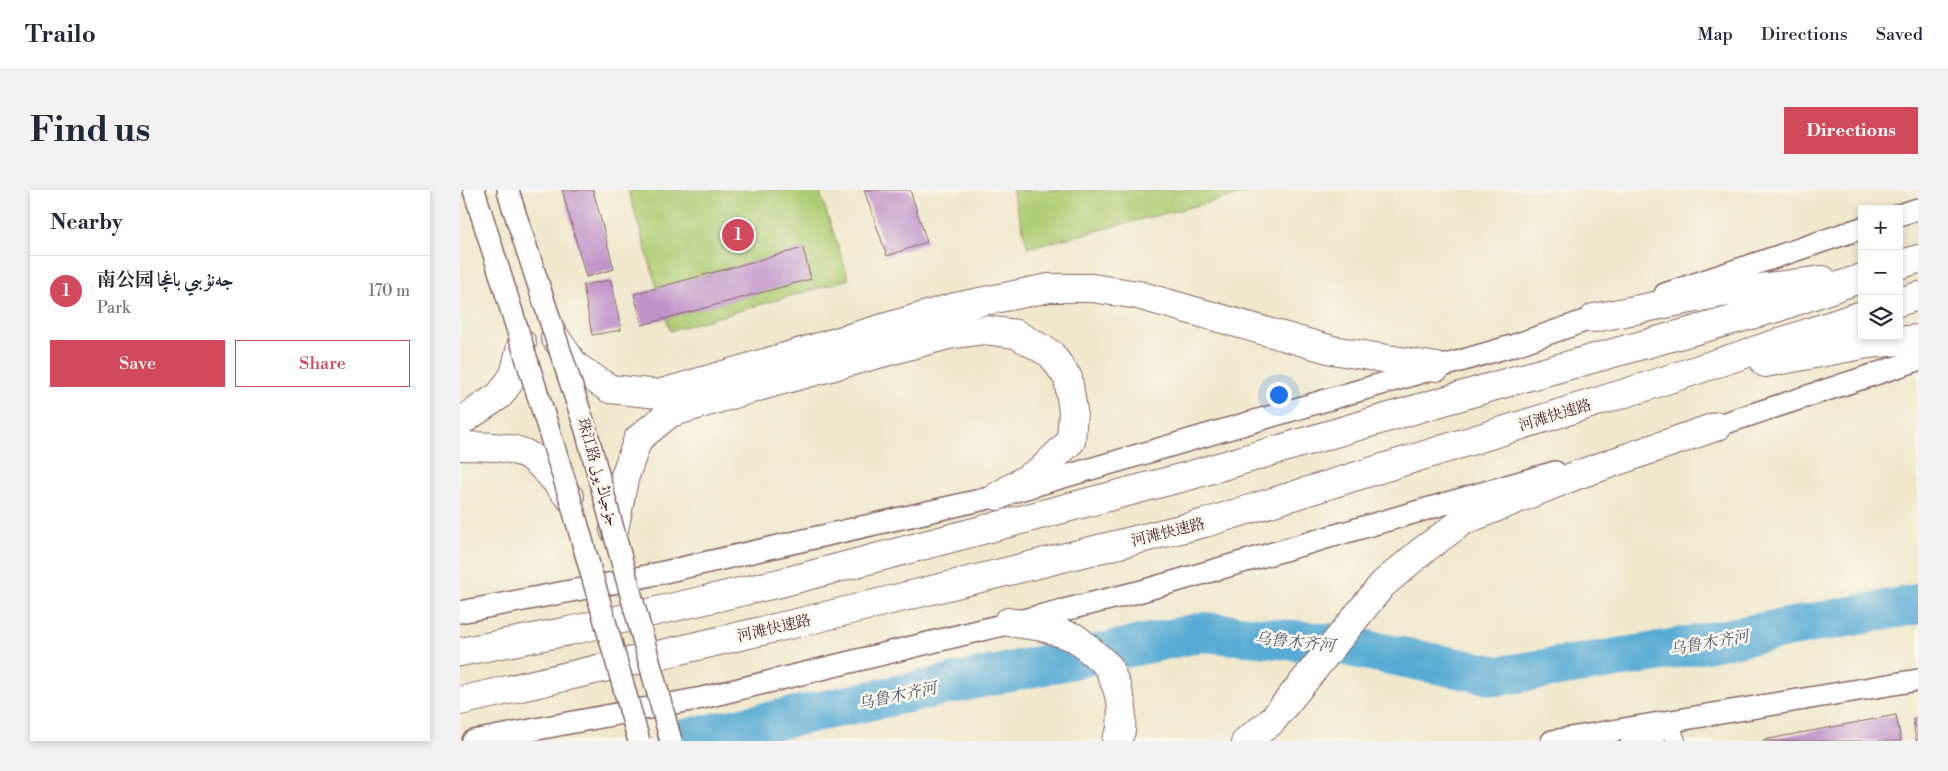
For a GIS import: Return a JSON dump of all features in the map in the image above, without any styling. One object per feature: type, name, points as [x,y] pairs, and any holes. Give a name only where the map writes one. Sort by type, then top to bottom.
[{"type":"highway","points":[[1903,264],[1918,259]]},
{"type":"highway","points":[[1594,318],[1721,292],[1858,277]]},
{"type":"highway","points":[[460,652],[569,631],[784,582],[1188,476],[1520,379],[1776,308],[1858,278]]},
{"type":"highway","points":[[614,530],[624,479],[638,439],[670,413],[775,382],[923,329],[954,307],[1049,288],[1092,288],[1138,295],[1332,350],[1437,367]]},
{"type":"highway","points":[[1903,301],[1918,296]]},
{"type":"highway","name":"河滩快速路","points":[[460,701],[801,622],[1205,523],[1648,386],[1858,316]]},
{"type":"highway","points":[[554,337],[575,366],[610,389],[658,394],[923,329],[948,336],[985,330],[1016,334],[1051,354],[1068,378],[1073,411],[1071,441],[1041,470],[998,496]]},
{"type":"highway","points":[[1648,386],[1868,344],[1918,339]]},
{"type":"highway","points":[[460,422],[500,395],[514,375],[522,343]]},
{"type":"highway","points":[[1246,741],[1271,722],[1382,585],[1422,551],[1463,521],[1577,475],[1718,426]]},
{"type":"highway","points":[[460,446],[495,447],[526,454],[546,471],[570,498]]},
{"type":"highway","points":[[1008,622],[1043,627],[1076,638],[1108,666],[1122,706],[1121,731],[1116,741]]},
{"type":"street","points":[[474,190],[570,498],[639,741]]},
{"type":"street","name":"珠江路 جۇجياڭ يولى","points":[[511,198],[554,337],[586,430],[671,741]]},
{"type":"street","points":[[1903,214],[1918,209]]},
{"type":"street","points":[[460,612],[629,580],[998,496],[1515,345],[1858,229]]},
{"type":"street","points":[[474,741],[702,698],[1008,622],[1138,592],[1718,426],[1918,360]]},
{"type":"street","points":[[1552,741],[1918,680]]},
{"type":"street","points":[[1630,741],[1657,736],[1669,720]]},
{"type":"street","points":[[1669,720],[1676,741]]},
{"type":"green space","points":[[628,190],[819,190],[849,279],[670,331]]},
{"type":"green space","points":[[1012,190],[1258,190],[1028,248]]},
{"type":"building","points":[[562,190],[593,190],[614,269],[586,277]]},
{"type":"building","points":[[864,190],[910,190],[927,242],[887,256]]},
{"type":"building","points":[[803,248],[811,279],[642,325],[634,294]]},
{"type":"building","points":[[611,280],[621,330],[592,335],[583,285]]},
{"type":"building","points":[[1896,715],[1901,741],[1763,741],[1763,740]]},
{"type":"building","points":[[1918,718],[1918,741],[1916,741],[1913,719]]},
{"type":"waterway","name":"乌鲁木齐河","points":[[675,741],[1203,632],[1335,644],[1498,676],[1650,653],[1918,604]]},
{"type":"place","name":"南公园 جەنۇبىي باغچا","points":[[738,235]]}]
